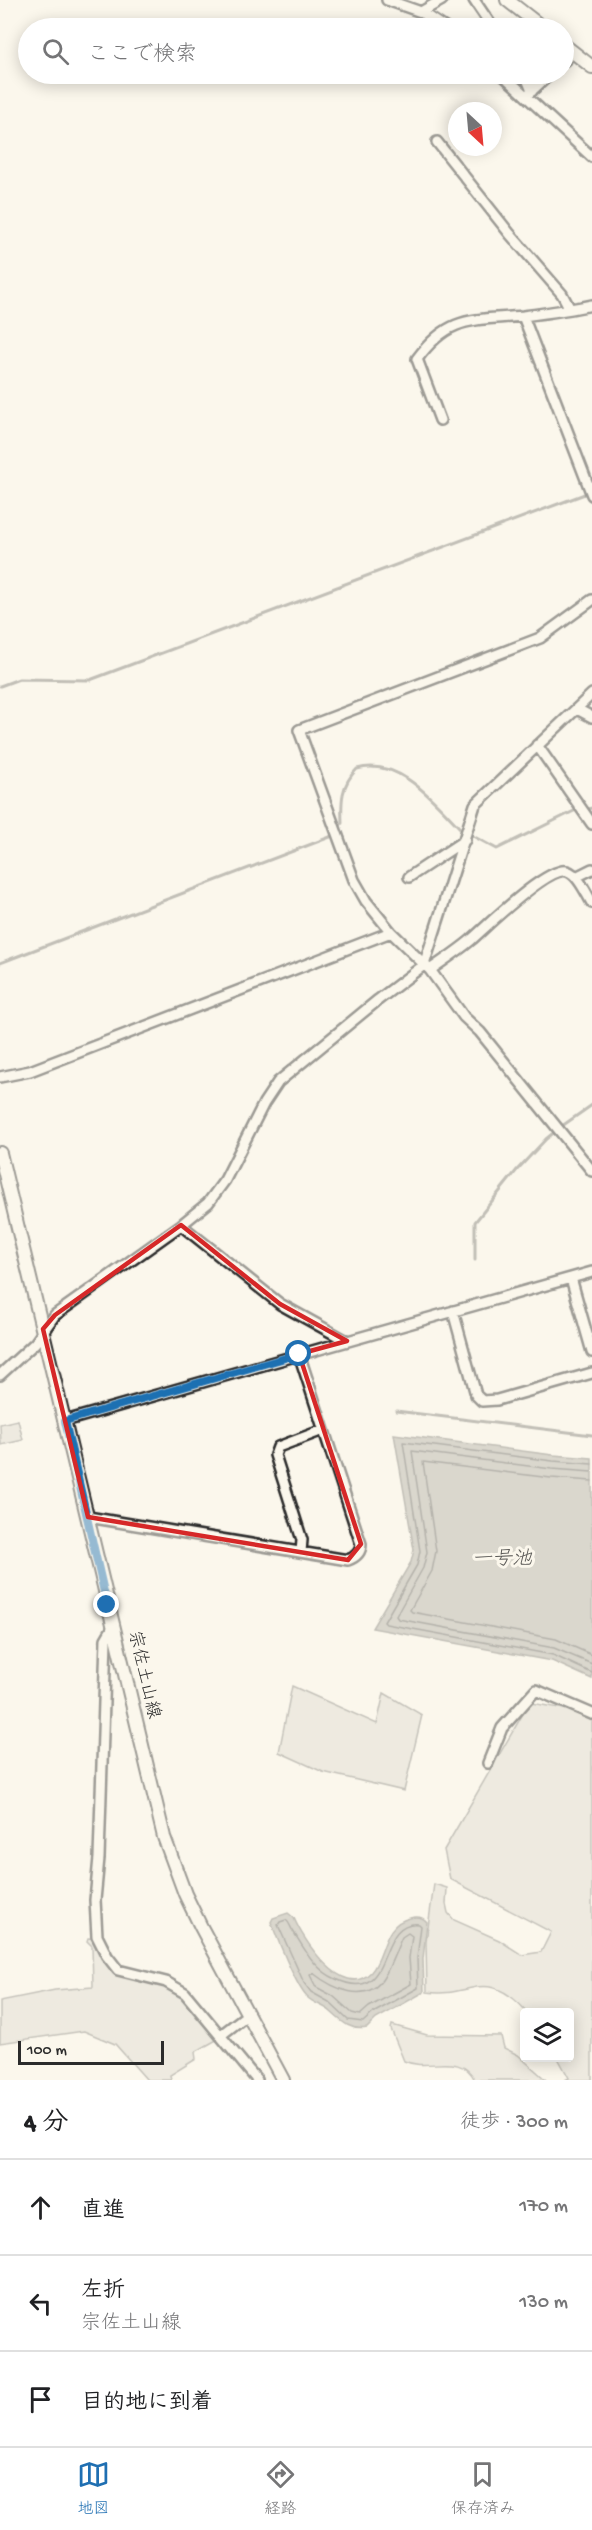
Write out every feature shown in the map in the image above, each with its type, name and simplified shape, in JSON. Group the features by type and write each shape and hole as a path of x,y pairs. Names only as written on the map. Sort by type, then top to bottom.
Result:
{"main road":[{"path":"507,0 530,18"},
{"path":"574,54 592,67"},
{"name":"宗佐土山線","path":"0,1153 164,1837 185,1894 283,2080"}],"street":[{"path":"387,0 421,12 430,18"},
{"path":"421,12 442,0"},
{"path":"474,0 486,18"},
{"path":"516,84 529,93 592,157"},
{"path":"527,84 529,93"},
{"path":"529,93 539,84"},
{"path":"436,142 562,294 570,309"},
{"path":"440,420 417,359 430,341 448,328 470,319 523,316 592,305"},
{"path":"523,316 592,495"},
{"path":"592,600 540,638 299,730 354,880 366,901 427,968 464,1017 480,1032 592,1172"},
{"path":"427,968 476,805 592,694"},
{"path":"577,709 592,717"},
{"path":"537,745 592,824"},
{"path":"409,877 465,840"},
{"path":"576,877 592,869"},
{"path":"0,1375 35,1343 55,1315 181,1225 218,1192 264,1103 278,1082 378,1000 427,968 452,955 537,884 559,870 569,871 576,877 592,903"},
{"path":"0,1077 30,1071 392,932"},
{"path":"181,1225 280,1304 347,1341"},
{"path":"65,1421 592,1272"},
{"path":"571,1278 592,1352"},
{"path":"453,1311 476,1395 483,1401 497,1400 592,1373"},
{"path":"88,1517 348,1560 354,1558 361,1547 299,1354"},
{"path":"301,1552 303,1540 275,1455 278,1446 323,1430"},
{"path":"113,1627 106,1639 99,1858 95,1900 97,1936 107,1956 118,1970 166,1982 185,1993 257,2080"},
{"path":"488,1763 502,1728 536,1690 592,1714"},
{"path":"221,2035 248,2015"}],"highlighted area":[{"path":"181,1225 280,1304 347,1341 299,1354 361,1544 348,1560 88,1517 43,1329 55,1315"}],"shaded area":[{"path":"18,1420 23,1440 1,1445 0,1424"},
{"path":"292,1686 377,1724 384,1693 422,1715 404,1791 323,1772 279,1752"},
{"path":"531,1703 570,1710 592,1721 592,2080 565,2080 569,2078 560,2062 574,2062 574,2008 523,2008 513,1998 500,1990 489,1987 442,1993 427,1992 426,1942 434,1884 447,1888 446,1904 448,1913 454,1920 499,1940 522,1955 541,1952 551,1932 450,1879 444,1850"},
{"path":"88,1938 96,1939 115,1971 137,1981 157,1982 181,1993 220,2038 195,2052 196,2059 170,2075 171,2080 147,2080 115,2044 84,2031 0,2043 0,2001 55,1990 93,1987 92,1946 87,1941"},
{"path":"392,2025 427,2035 501,2036 504,2048 518,2055 520,2062 526,2062 546,2080 475,2080 469,2071 461,2066 413,2064 404,2061 391,2029"}],"water":[{"name":"一号池","path":"394,1434 592,1458 592,1679 552,1661 372,1628 411,1562 414,1550"},
{"path":"288,1913 294,1918 314,1952 336,1973 348,1979 360,1979 371,1972 389,1933 401,1921 417,1917 424,1919 427,1922 423,1959 424,1992 376,2019 367,2028 361,2029 347,2025 307,1997 298,1983 271,1922 273,1918"}],"waterway":[{"path":"0,686 19,679 90,680 590,492"},
{"path":"0,963 330,837 342,823 343,794 348,781 357,769 373,767 402,776 429,796 463,831"},
{"path":"588,809 592,808"},
{"path":"469,834 497,849 574,811"},
{"path":"475,1260 475,1222 517,1170 546,1139 592,1105"},
{"path":"396,1411 592,1435"}],"route":[{"path":"107,1605 65,1421 299,1354"}]}
